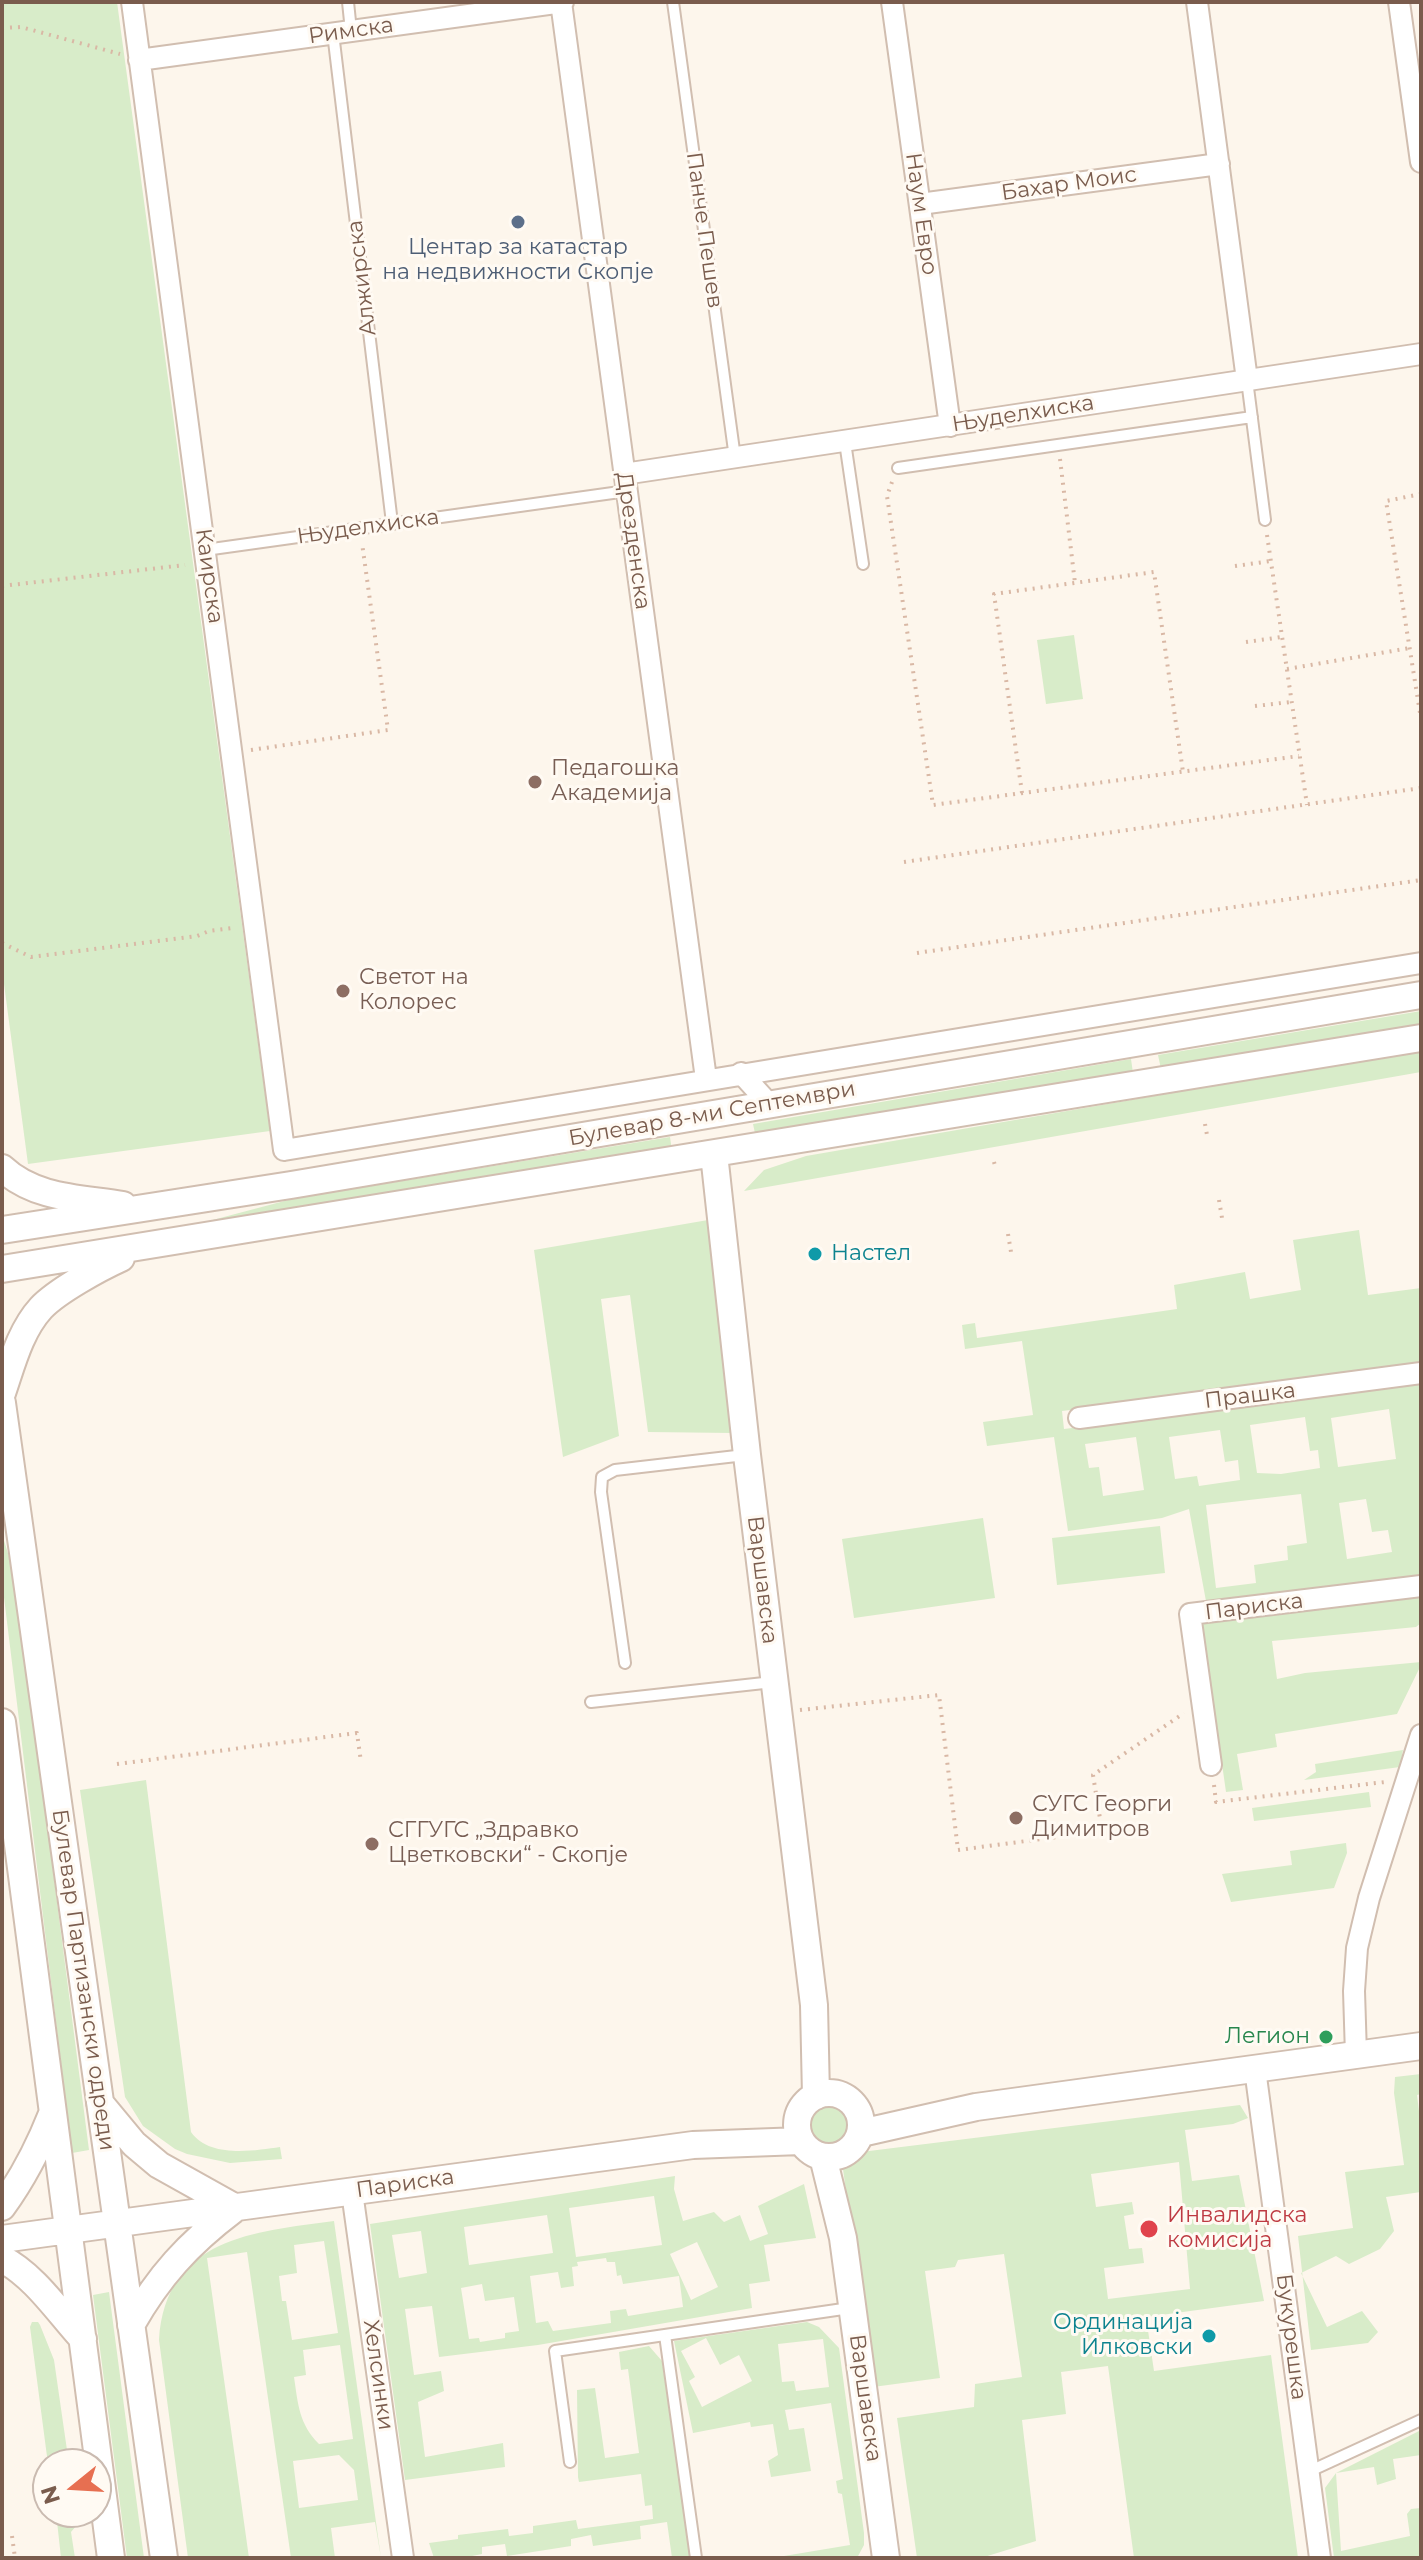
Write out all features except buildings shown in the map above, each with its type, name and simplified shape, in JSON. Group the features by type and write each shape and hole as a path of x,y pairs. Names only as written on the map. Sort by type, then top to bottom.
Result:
{"street":[{"name":"Каирска","path":"132,2 284,1150 501,1114"},
{"name":"Римска","path":"139,60 562,2"},
{"name":"Дрезденска","path":"562,2 706,1079"},
{"name":"Наум Евро","path":"892,2 950,426"},
{"path":"1197,2 1247,380"},
{"path":"1399,2 1421,162"},
{"name":"Бахар Моис","path":"920,204 1219,164"},
{"name":"Њуделхиска","path":"625,483 735,458 1421,354"},
{"path":"508,1149 501,1114 1421,963"},
{"name":"Булевар 8-ми Септември","path":"2,1230 508,1149 1421,995"},
{"name":"Булевар 8-ми Септември","path":"2,1269 1421,1038"},
{"path":"741,1073 770,1105"},
{"name":"Варшавска","path":"714,1154 814,2005 841,2124 843,2238 886,2558"},
{"path":"2,1168 20,1184 44,1193 142,1209"},
{"path":"2,1393 22,1337 42,1307 100,1267 145,1247"},
{"name":"Прашка","path":"1079,1418 1421,1373"},
{"name":"Булевар Партизански одреди","path":"2,1403 164,2558"},
{"name":"Париска","path":"1211,1765 1190,1614 1421,1586"},
{"name":"Булевар Партизански одреди","path":"3,1732 111,2558"},
{"path":"1356,2055 1354,1991 1357,1948 1369,1898 1421,1735"},
{"path":"841,2124 806,2102 799,2128 810,2151 841,2124 1421,2046"},
{"name":"Букурешка","path":"1255,2069 1320,2558"},
{"path":"100,2103 134,2144 159,2165 236,2208 205,2231 173,2262 152,2289 131,2325"},
{"path":"2,2207 16,2188 54,2110"},
{"name":"Париска","path":"2,2239 799,2128"},
{"name":"Хелсинки","path":"352,2192 403,2558"},
{"path":"2,2259 31,2282 83,2339"}],"lane":[{"name":"Алжирска","path":"348,2 342,32 392,523"},
{"name":"Панче Пешев","path":"673,2 735,458"},
{"path":"1247,380 1265,520"},
{"path":"898,468 1252,417"},
{"path":"845,442 863,564"},
{"name":"Њуделхиска","path":"206,556 625,483"},
{"path":"625,1663 601,1492 602,1477 615,1470 747,1455"},
{"path":"591,1702 775,1682"},
{"path":"570,2462 555,2351 852,2308"},
{"path":"665,2335 696,2558"},
{"path":"1308,2472 1421,2420"}],"path":[{"path":"2,28 21,27 139,60"},
{"path":"1058,445 1075,583"},
{"path":"898,468 887,496 933,805 1299,756"},
{"path":"1421,494 1386,501 1421,719"},
{"path":"1265,520 1307,805"},
{"path":"233,753 388,730 360,528"},
{"path":"2,586 206,556"},
{"path":"1235,566 1271,561"},
{"path":"1022,793 994,594 1154,572 1183,772"},
{"path":"1246,642 1282,637"},
{"path":"1287,669 1410,648"},
{"path":"1255,706 1291,702"},
{"path":"904,862 1421,788"},
{"path":"917,953 1421,880"},
{"path":"2,943 31,957 197,936 209,931 255,925"},
{"path":"1205,1124 1207,1135"},
{"path":"994,1162 996,1169"},
{"path":"1219,1200 1222,1218"},
{"path":"1008,1234 1011,1252"},
{"path":"779,1712 939,1695 958,1850 1102,1831 1093,1775 1189,1710"},
{"path":"117,1764 357,1733 361,1762"},
{"path":"1211,1765 1216,1802 1408,1779"},
{"path":"12,2536 15,2558"}],"green space":[{"path":"2,2 117,2 270,1131 28,1164 2,969"},
{"path":"1074,635 1083,699 1046,704 1037,640"},
{"path":"1421,1011 1421,1025 1161,1069 1158,1055"},
{"path":"1421,1050 1421,1072 744,1191 764,1170 806,1156"},
{"path":"1131,1059 1133,1073 756,1138 753,1124"},
{"path":"670,1137 672,1151 206,1225 205,1222 292,1199"},
{"path":"708,1220 733,1433 648,1432 630,1295 601,1299 619,1436 563,1457 534,1250"},
{"path":"1359,1230 1368,1295 1421,1288 1421,1365 1062,1411 1064,1429 1421,1384 1421,1576 1342,1585 1208,1612 1189,1509 1162,1518 1068,1531 1054,1437 987,1446 983,1422 1033,1415 1022,1341 965,1349 962,1325 975,1323 977,1338 1177,1309 1174,1285 1245,1272 1250,1299 1301,1290 1293,1240","holes":["1389,1409 1396,1459 1338,1467 1331,1418","1305,1417 1310,1451 1318,1450 1320,1468 1281,1474 1257,1473 1250,1425","1220,1430 1225,1462 1238,1460 1240,1480 1199,1486 1197,1476 1175,1479 1169,1437","1136,1437 1144,1490 1103,1496 1099,1467 1089,1468 1085,1444","1301,1494 1307,1543 1287,1546 1288,1560 1254,1565 1256,1583 1216,1588 1206,1505","1366,1499 1372,1532 1388,1530 1392,1552 1347,1559 1339,1503"]},
{"path":"983,1518 995,1598 854,1618 842,1539"},
{"path":"1160,1526 1165,1573 1057,1585 1052,1538"},
{"path":"2,1534 15,1576 89,2150 72,2153 2,1581"},
{"path":"1421,1597 1421,1623 1416,1627 1272,1641 1277,1679 1305,1673 1421,1662 1421,1665 1397,1714 1275,1734 1277,1747 1237,1754 1243,1790 1226,1792 1202,1624"},
{"path":"1403,1750 1400,1767 1304,1780 1316,1772 1315,1764"},
{"path":"146,1780 191,2132 209,2146 220,2149 245,2151 280,2147 282,2159 230,2163 187,2154 143,2126 125,2097 80,1790"},
{"path":"1369,1792 1371,1807 1254,1821 1252,1808"},
{"path":"1346,1843 1347,1853 1334,1888 1231,1902 1222,1874 1292,1865 1290,1851"},
{"path":"1421,2074 1421,2094 1417,2095 1421,2127 1421,2192 1386,2197 1394,2231 1380,2249 1349,2264 1336,2256 1302,2272 1298,2236 1353,2228 1345,2172 1404,2165 1394,2093 1395,2077"},
{"path":"831,2097 850,2105 858,2124 850,2143 831,2151 812,2143 804,2124 812,2105"},
{"path":"1240,2105 1248,2118 1233,2124 1185,2130 1192,2181 1239,2175 1264,2301 1146,2317 1154,2371 1271,2355 1298,2558 1134,2558 1108,2366 1061,2372 1066,2414 1022,2420 1036,2541 981,2558 917,2558 897,2418 974,2407 975,2384 1022,2377 1004,2254 958,2260 955,2267 925,2271 940,2378 873,2387 842,2162 861,2152","holes":["1179,2162 1190,2289 1108,2299 1104,2268 1144,2263 1142,2248 1129,2249 1124,2216 1134,2214 1132,2202 1096,2207 1091,2174"]},
{"path":"675,2176 674,2189 683,2221 714,2212 724,2222 740,2215 750,2241 768,2234 758,2206 804,2184 816,2238 764,2245 770,2281 749,2284 752,2308 538,2345 439,2357 432,2306 405,2309 414,2375 441,2371 444,2391 418,2402 425,2457 503,2443 505,2467 405,2480 370,2224","holes":["654,2196 662,2245 576,2257 569,2208","547,2215 553,2253 469,2265 464,2227","421,2231 427,2273 399,2278 392,2235","697,2242 718,2287 691,2300 670,2254","606,2258 607,2262 615,2262 617,2276 621,2275 623,2284 679,2276 683,2307 628,2316 626,2309 610,2311 611,2323 553,2331 548,2321 536,2323 530,2276 558,2272 561,2288 574,2286 572,2267 578,2266 577,2262","482,2284 485,2301 514,2297 519,2331 505,2333 505,2338 480,2342 479,2338 469,2339 461,2288"]},
{"path":"334,2221 381,2558 375,2522 331,2528 335,2558 291,2558 247,2252 207,2258 249,2558 188,2558 159,2340 165,2306 178,2280 196,2260 219,2246 245,2236","holes":["324,2241 338,2333 292,2340 279,2276 297,2273 294,2245","340,2345 353,2439 319,2444 307,2429 300,2413 294,2377 306,2375 303,2350","339,2455 354,2470 358,2500 299,2508 293,2461"]},
{"path":"1303,2276 1327,2327 1362,2311 1378,2332 1368,2343 1311,2350"},
{"path":"109,2292 144,2558 127,2558 93,2295"},
{"path":"32,2322 38,2322 54,2360 67,2448 46,2448 30,2327"},
{"path":"807,2322 819,2327 839,2348 864,2533 864,2545 857,2558 772,2558 850,2545 842,2494 838,2493 836,2481 843,2479 831,2403 785,2410 789,2430 804,2428 811,2471 771,2477 768,2461 778,2455 773,2424 751,2427 750,2422 693,2433 674,2341","holes":["706,2338 720,2365 739,2355 752,2381 702,2407 689,2381 695,2377 681,2351","823,2339 829,2387 796,2391 794,2381 782,2382 778,2344"]},
{"path":"649,2346 662,2361 690,2558 672,2558 667,2522 640,2526 641,2539 593,2546 591,2535 571,2539 571,2546 507,2556 505,2544 482,2547 482,2554 462,2558 434,2558 429,2543 458,2539 458,2535 508,2529 509,2536 533,2533 533,2526 576,2520 578,2529 653,2519 652,2505 645,2506 641,2474 579,2482 578,2477 577,2390 595,2388 605,2458 639,2453 628,2369 621,2370 619,2352"},
{"path":"1421,2430 1421,2455 1393,2459 1396,2479 1377,2485 1374,2467 1336,2473"},
{"path":"1336,2473 1341,2551 1410,2536 1407,2514 1411,2509 1421,2508 1421,2558 1334,2558 1325,2488"},
{"path":"58,2528 74,2528 71,2532 75,2558 61,2558"}],"place":[{"name":"Центар за катастар на недвижности Скопје","path":"518,222"},
{"name":"Педагошка Академија","path":"535,782"},
{"name":"Светот на Колорес","path":"343,991"},
{"name":"Настел","path":"815,1254"},
{"name":"СУГС Георги Димитров","path":"1016,1818"},
{"name":"СГГУГС „Здравко Цветковски“ - Скопје","path":"372,1844"},
{"name":"Легион","path":"1326,2037"},
{"name":"Инвалидска комисија","path":"1149,2229"},
{"name":"Ординација Илковски","path":"1209,2336"}]}
